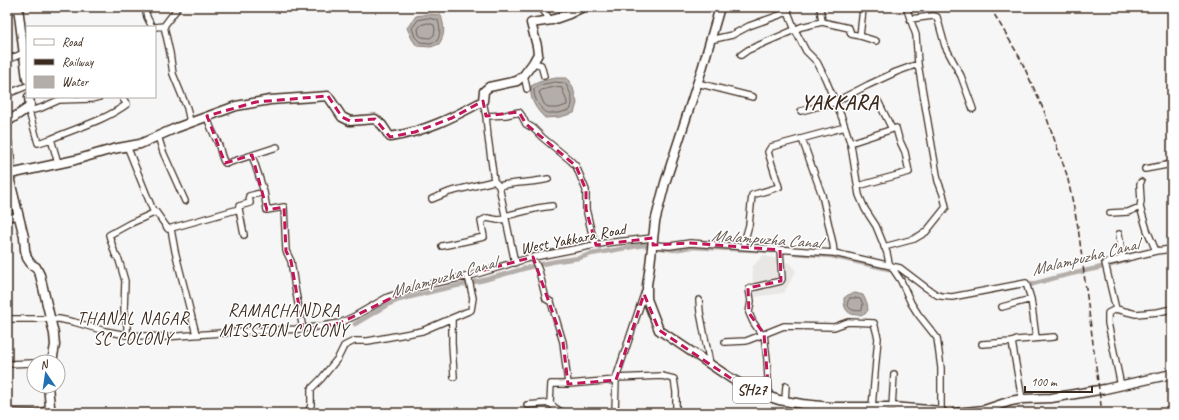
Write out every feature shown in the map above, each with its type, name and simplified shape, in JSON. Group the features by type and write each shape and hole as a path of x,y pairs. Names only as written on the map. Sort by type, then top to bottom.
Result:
{"street":[{"path":"145,7 146,17 151,26"},
{"path":"156,27 164,26 176,10 175,7"},
{"path":"540,7 550,20"},
{"path":"515,263 499,186 494,181 483,101 484,91 489,87 517,81 524,75 533,63 538,54 538,50 531,23 550,20 569,14 583,7"},
{"name":"SH27","path":"720,7 665,183 655,222 647,285 647,299 660,330 732,379 758,393 769,397 802,404 831,407 892,407 942,412"},
{"path":"820,7 822,22"},
{"path":"860,36 863,9 866,7"},
{"path":"884,247 914,239 926,232 946,207 938,181 918,64 916,35 906,7"},
{"path":"7,11 18,8 26,70"},
{"path":"710,40 732,35 749,26 773,18 787,10 794,30 806,51 817,62 835,102 850,143 859,195 865,209 876,226 889,263 901,281 914,308 937,338 941,368 942,412"},
{"path":"910,19 933,16 937,17 945,46 961,76 973,109"},
{"path":"741,54 801,27 822,22 849,28 851,34 876,41"},
{"path":"164,26 173,74 187,108 190,122"},
{"path":"7,60 24,53"},
{"path":"533,63 541,65 544,76"},
{"path":"801,111 835,102 896,72 918,64"},
{"path":"524,75 527,89"},
{"path":"697,82 753,97"},
{"path":"7,94 26,86"},
{"path":"9,179 58,163 75,160 108,150 140,144 190,122 236,106 256,102 328,96 342,117 350,121 375,120 382,125 390,136 415,132 452,118 483,101"},
{"path":"29,98 30,105 28,108 38,143 111,115 127,104 124,98"},
{"path":"28,108 33,110 41,108 59,100 95,98"},
{"path":"878,101 892,129"},
{"path":"7,122 28,108"},
{"path":"486,116 506,115 519,112 526,124 533,128 576,166 586,190 588,222 596,245"},
{"path":"207,116 218,141 225,163 278,147"},
{"path":"743,246 749,225 752,195 779,187 768,152 771,147 845,127"},
{"path":"850,143 896,128 905,152 909,172 858,186"},
{"path":"158,136 163,152 185,201"},
{"path":"51,139 58,163"},
{"path":"802,139 822,195 834,253"},
{"path":"7,142 10,156 9,179 11,200 18,216 24,237 24,250 27,258 31,264 36,267 40,275 54,334 55,346 53,354"},
{"path":"127,146 154,213 156,212 168,229 239,209 239,206 250,203 249,196 264,192"},
{"path":"252,155 264,192 267,210 284,207 286,251 291,261 303,329"},
{"path":"1146,169 1172,164"},
{"path":"499,186 548,179"},
{"path":"432,199 449,192 494,181"},
{"path":"1141,182 1140,207 1147,230 1156,251"},
{"path":"442,246 484,237 481,221 487,218 498,220 538,208 552,206"},
{"path":"1110,213 1128,212 1140,207"},
{"path":"239,209 244,235"},
{"path":"127,335 127,325 124,311 125,281 119,260 115,254 109,235 154,213"},
{"path":"7,218 18,216"},
{"path":"171,228 175,251 196,334"},
{"path":"1119,234 1123,259"},
{"name":"West Yakkara Road","path":"7,319 74,322 105,331 127,335 164,337 303,329 340,323 388,297 435,283 469,281 533,257 596,245 653,244 670,246 690,243 834,253 893,269 900,268 925,287 942,296 952,297 1026,283 1031,299"},
{"path":"1116,309 1105,263 1171,249 1172,257"},
{"path":"769,397 768,366 763,335 753,322 748,311 751,301 749,289 779,282 781,280 780,250"},
{"path":"533,257 539,271 546,299 551,302 563,342 568,384"},
{"path":"308,413 311,404 311,389 338,358 344,346 354,341 368,342 422,331 471,310 473,298 469,281"},
{"path":"615,413 616,379 647,285"},
{"path":"1002,307 1031,299 1036,338"},
{"path":"699,300 710,364"},
{"path":"1121,386 1108,323 1108,313 1116,309 1136,314 1172,309"},
{"path":"452,318 454,377"},
{"path":"725,342 746,340 784,326 834,327 848,322 874,323 878,338 872,407"},
{"path":"982,344 1054,337"},
{"path":"1012,342 1022,399"},
{"path":"7,364 26,363"},
{"path":"892,407 894,374"},
{"path":"955,413 984,410 1022,399 1052,398 1105,390 1172,374"},
{"path":"563,413 555,408 550,402 551,384 568,384 662,376 674,379 676,392 676,413"},
{"path":"785,401 786,386"},
{"path":"7,412 37,413 48,411 50,406 49,394"},
{"path":"527,405 550,402"}],"highlighted area":[{"path":"328,96 342,117 350,121 375,119 390,137 415,132 452,118 483,101 486,116 519,112 526,124 576,166 586,190 586,209 596,245 653,238 653,245 690,243 780,250 781,281 748,288 749,313 764,334 769,397 732,379 659,330 644,294 616,380 568,384 563,342 533,257 406,291 340,323 303,329 291,261 286,251 284,207 267,210 252,155 225,163 207,116 256,102"}],"shaded area":[{"path":"763,255 790,263 796,271 784,293 754,297 752,267"}],"water":[{"path":"428,14 441,15 444,27 443,37 439,44 431,47 417,46 407,28 416,16"},
{"path":"555,78 567,78 573,88 577,103 574,113 560,117 545,118 534,104 531,95 531,86 539,82"},
{"path":"855,293 863,295 867,303 868,310 865,314 856,315 849,313 845,307 844,298"}],"waterway":[{"name":"Malampuzha Canal","path":"355,324 387,305 399,300 484,280 537,265 579,258 591,254 644,245 674,250 690,247 774,251"},
{"name":"Malampuzha Canal","path":"794,253 831,256 897,271 907,276"},
{"name":"Malampuzha Canal","path":"1024,286 1128,260"}],"railway":[{"path":"990,7 1020,58 1045,113 1067,175 1078,227 1102,413"}],"district":[{"name":"YAKKARA","path":"840,102"},
{"name":"RAMACHANDRA MISSION COLONY","path":"284,320"},
{"name":"THANAL NAGAR SC COLONY","path":"133,328"}]}
